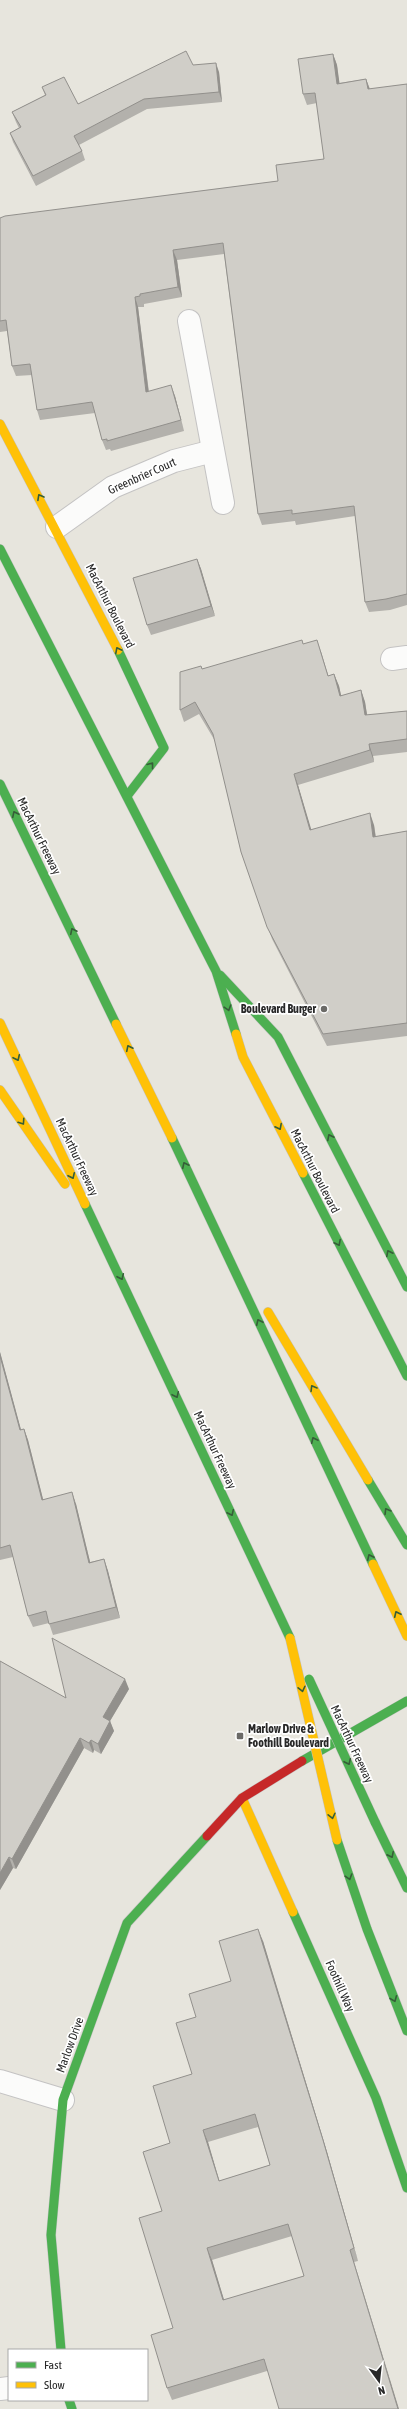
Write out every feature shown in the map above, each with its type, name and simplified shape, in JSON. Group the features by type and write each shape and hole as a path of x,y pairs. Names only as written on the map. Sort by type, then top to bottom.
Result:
{"main road":[{"name":"MacArthur Boulevard","path":"0,424 57,527 133,679 164,748 127,796"},
{"name":"MacArthur Boulevard","path":"0,549 216,971 243,1057 407,1376"},
{"name":"MacArthur Freeway","path":"0,784 202,1201 407,1636"},
{"name":"MacArthur Boulevard","path":"216,971 278,1037 407,1287"},
{"name":"MacArthur Freeway","path":"0,1023 407,1888"},
{"path":"0,1090 104,1242"},
{"path":"202,1201 254,1288"},
{"path":"262,1302 407,1545"},
{"path":"290,1638 337,1840 366,1929 407,2031"},
{"name":"Marlow Drive","path":"60,2349 51,2235 63,2100 126,1923 242,1798 330,1743 407,1701"},
{"name":"Foothill Way","path":"242,1798 376,2098 407,2188"}],"street":[{"path":"189,321 223,503"},
{"name":"Greenbrier Court","path":"57,527 112,487 174,461 213,451"},
{"path":"0,2081 63,2100"}],"building":[{"path":"186,51 193,65 216,63 219,92 144,99 74,136 82,151 33,176 10,133 21,127 12,112 46,95 42,87 64,77 78,104"},
{"path":"333,54 337,84 366,79 368,89 407,84 407,594 365,602 354,506 292,514 292,510 258,514 223,243 173,250 178,287 140,294 140,296 135,297 146,392 171,385 181,420 107,441 107,439 102,440 92,402 37,410 30,364 12,366 6,320 0,321 0,218 5,216 278,181 276,165 324,159 315,93 303,94 298,59"},
{"path":"197,559 211,606 147,625 133,578"},
{"path":"302,640 303,644 317,640 328,676 334,674 340,696 361,690 365,715 407,711 407,739 369,744 370,750 294,774 310,830 370,813 373,837 407,831 407,1023 323,1034 267,927 241,852 213,734 195,702 180,710 180,672 201,666 202,669"},
{"path":"0,1356 20,1430 24,1429 42,1500 72,1492 89,1563 104,1559 116,1607 49,1624 46,1611 28,1616 10,1545 0,1548"},
{"path":"52,1638 125,1679 103,1717 110,1721 98,1744 91,1740 89,1743 80,1738 12,1859 9,1857 0,1873 0,1661 66,1698"},
{"path":"258,1929 323,2140 354,2248 350,2250 398,2409 279,2409 264,2359 167,2388 151,2335 173,2328 139,2218 162,2211 143,2152 170,2143 153,2086 192,2074 176,2023 196,2017 189,1994 231,1981 219,1941","holes":["255,2114 270,2165 219,2181 203,2130","288,2224 304,2276 223,2300 207,2248"]}],"traffic: fast":[{"path":"0,549 216,971 236,1034"},
{"path":"118,650 164,748 127,796"},
{"path":"0,784 116,1024"},
{"path":"220,975 278,1037 407,1287"},
{"path":"172,1138 373,1564"},
{"path":"303,1173 407,1376"},
{"path":"85,1204 290,1638"},
{"path":"368,1480 407,1545"},
{"path":"309,1679 375,1822"},
{"path":"302,1761 407,1701"},
{"path":"375,1822 407,1888"},
{"path":"61,2349 51,2235 63,2100 127,1923 207,1836"},
{"path":"337,1840 367,1929 407,2031"},
{"path":"293,1912 376,2098 407,2188"},
{"path":"69,2401 72,2409"}],"traffic: slow":[{"path":"0,424 118,650"},
{"path":"0,1023 85,1204"},
{"path":"116,1024 172,1138"},
{"path":"236,1034 243,1057 303,1173"},
{"path":"0,1090 65,1184"},
{"path":"268,1312 368,1480"},
{"path":"373,1564 407,1636"},
{"path":"290,1638 337,1840"},
{"path":"242,1798 293,1912"}],"traffic: jam":[{"path":"207,1836 242,1798 302,1761"}],"place":[{"name":"Boulevard Burger","path":"324,1009"},
{"name":"Marlow Drive & Foothill Boulevard","path":"240,1736"}]}
